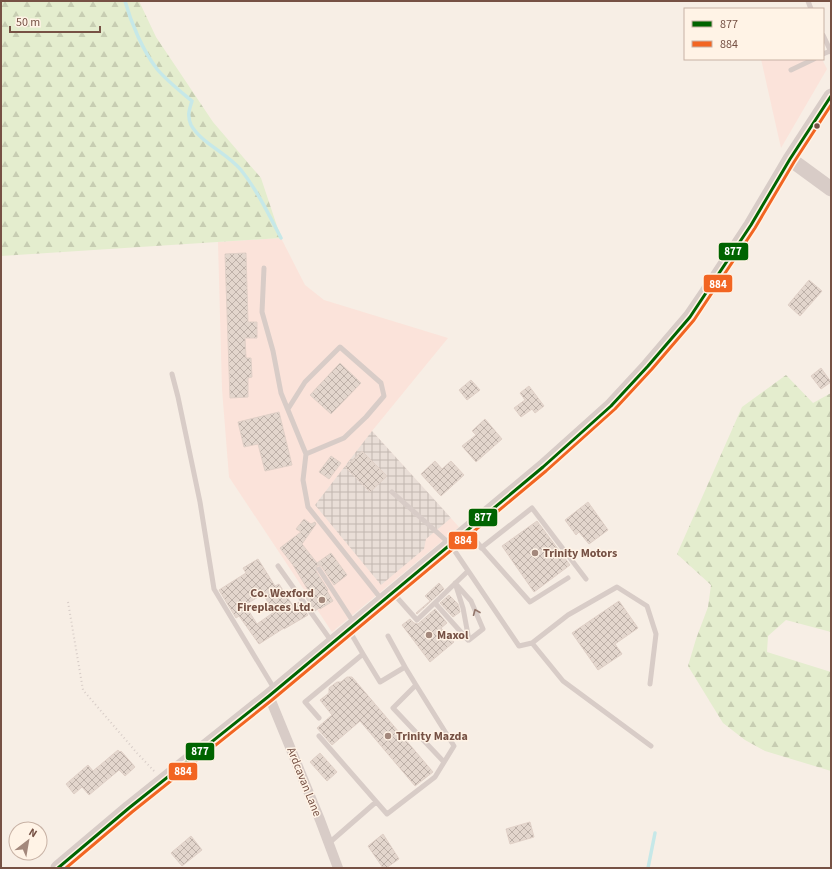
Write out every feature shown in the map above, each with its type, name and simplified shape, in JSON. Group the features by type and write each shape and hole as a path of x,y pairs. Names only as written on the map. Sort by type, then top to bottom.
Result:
{"main road":[{"path":"58,868 352,627 543,467 612,406 690,317 751,225 790,159 831,96"},
{"path":"790,159 831,189"}],"street":[{"name":"Ardcavan Lane","path":"272,693 338,868"}],"lane":[{"path":"824,37 830,52"},
{"path":"790,70 812,60"},
{"path":"264,268 262,312 273,350 281,393 306,454 303,480 308,507 388,596 417,620 468,571"},
{"path":"288,409 305,382 340,347 381,383 384,396 366,417 344,438 306,454"},
{"path":"172,374 200,502 214,588 272,693"},
{"path":"392,492 450,544 519,646 532,643 568,615 617,587 647,606 656,634 650,684"},
{"path":"481,548 532,508 586,579"},
{"path":"466,531 530,602 568,578"},
{"path":"278,566 332,643"},
{"path":"319,569 352,627 363,654 380,682 405,667"},
{"path":"455,584 464,608 469,640"},
{"path":"455,584 471,601 482,629 469,640"},
{"path":"435,603 469,640"},
{"path":"319,736 387,814 435,777 454,746 405,667 388,636"},
{"path":"532,643 563,682 650,746"},
{"path":"319,718 305,702 363,654"},
{"path":"416,685 393,708 444,762"},
{"path":"329,843 376,802"}],"path":[{"path":"68,602 83,690 137,753 164,781"}],"shaded area":[{"path":"761,60 822,60 827,69 781,148"},
{"path":"281,238 305,285 324,300 448,338 372,431 459,527 332,632 229,477 222,389 218,242"},
{"path":"372,431 451,518 426,539 424,549 381,585 315,505"}],"green space":[{"path":"1,1 139,1 156,37 213,122 261,178 281,238 1,256"},
{"path":"786,375 813,403 831,393 831,632 786,620 768,636 767,652 831,672 831,771 765,751 745,740 723,723 688,666 708,607 711,585 677,554 742,407"}],"building":[{"path":"246,253 248,322 257,322 257,338 245,338 246,358 251,358 252,377 248,378 248,397 230,398 225,254"},
{"path":"809,280 822,291 800,316 788,305"},
{"path":"340,363 361,383 331,414 310,395"},
{"path":"821,368 831,382 821,389 811,376"},
{"path":"471,380 480,390 467,400 459,390"},
{"path":"529,386 544,406 535,413 532,409 521,417 514,408 525,400 520,393"},
{"path":"279,412 292,465 265,471 258,444 244,447 238,422"},
{"path":"485,419 502,439 476,462 462,446 476,435 472,431"},
{"path":"362,451 387,476 370,492 345,467"},
{"path":"331,456 341,463 329,479 319,472"},
{"path":"435,461 442,469 451,461 464,475 441,496 421,474"},
{"path":"588,502 608,530 589,544 579,532 576,535 565,520"},
{"path":"304,519 311,524 315,522 316,524 302,544 317,563 331,553 347,575 334,585 322,567 319,565 317,566 316,571 333,601 315,611 306,598 311,595 293,565 280,548 301,532 296,529"},
{"name":"Trinity Motors","path":"537,521 570,565 534,592 502,546"},
{"path":"258,559 275,586 279,584 293,606 299,602 308,615 259,644 239,616 236,618 219,590 246,573 243,568","holes":["263,594 274,612 257,624 245,605"]},
{"path":"439,583 444,589 417,614 416,613 430,601 425,596"},
{"path":"449,595 458,604 460,612 453,617 440,603"},
{"path":"619,601 638,628 615,644 622,654 598,670 572,633"},
{"name":"Maxol","path":"435,609 447,623 441,628 454,642 430,662 402,625 410,619 414,623 418,624"},
{"name":"Trinity Mazda","path":"347,677 352,677 433,772 415,786 360,721 332,745 317,728 332,715 320,700 329,693 329,688"},
{"path":"118,750 120,752 121,751 135,767 125,776 119,770 89,795 82,787 74,794 66,784 88,765 93,771"},
{"path":"320,753 337,772 327,781 310,762"},
{"path":"530,822 534,837 510,844 506,829"},
{"path":"383,834 399,859 386,868 383,868 368,846"},
{"path":"191,836 202,850 182,866 171,853"}],"waterway":[{"path":"125,1 138,36 152,62 165,78 192,101 189,113 191,125 201,137 229,158 241,170 258,194 281,238"},
{"path":"648,868 655,833"}],"transit line":[{"name":"877","path":"58,868 129,808 269,696 543,467 611,406 690,317 751,225 790,159 831,96"},
{"name":"884","path":"66,868 132,812 272,700 546,471 615,409 694,320 755,228 794,162 831,105"}],"place":[{"name":"Trinity Motors","path":"535,553"},
{"name":"Co. Wexford Fireplaces Ltd.","path":"322,600"},
{"name":"Maxol","path":"429,635"},
{"name":"Trinity Mazda","path":"388,736"}]}
